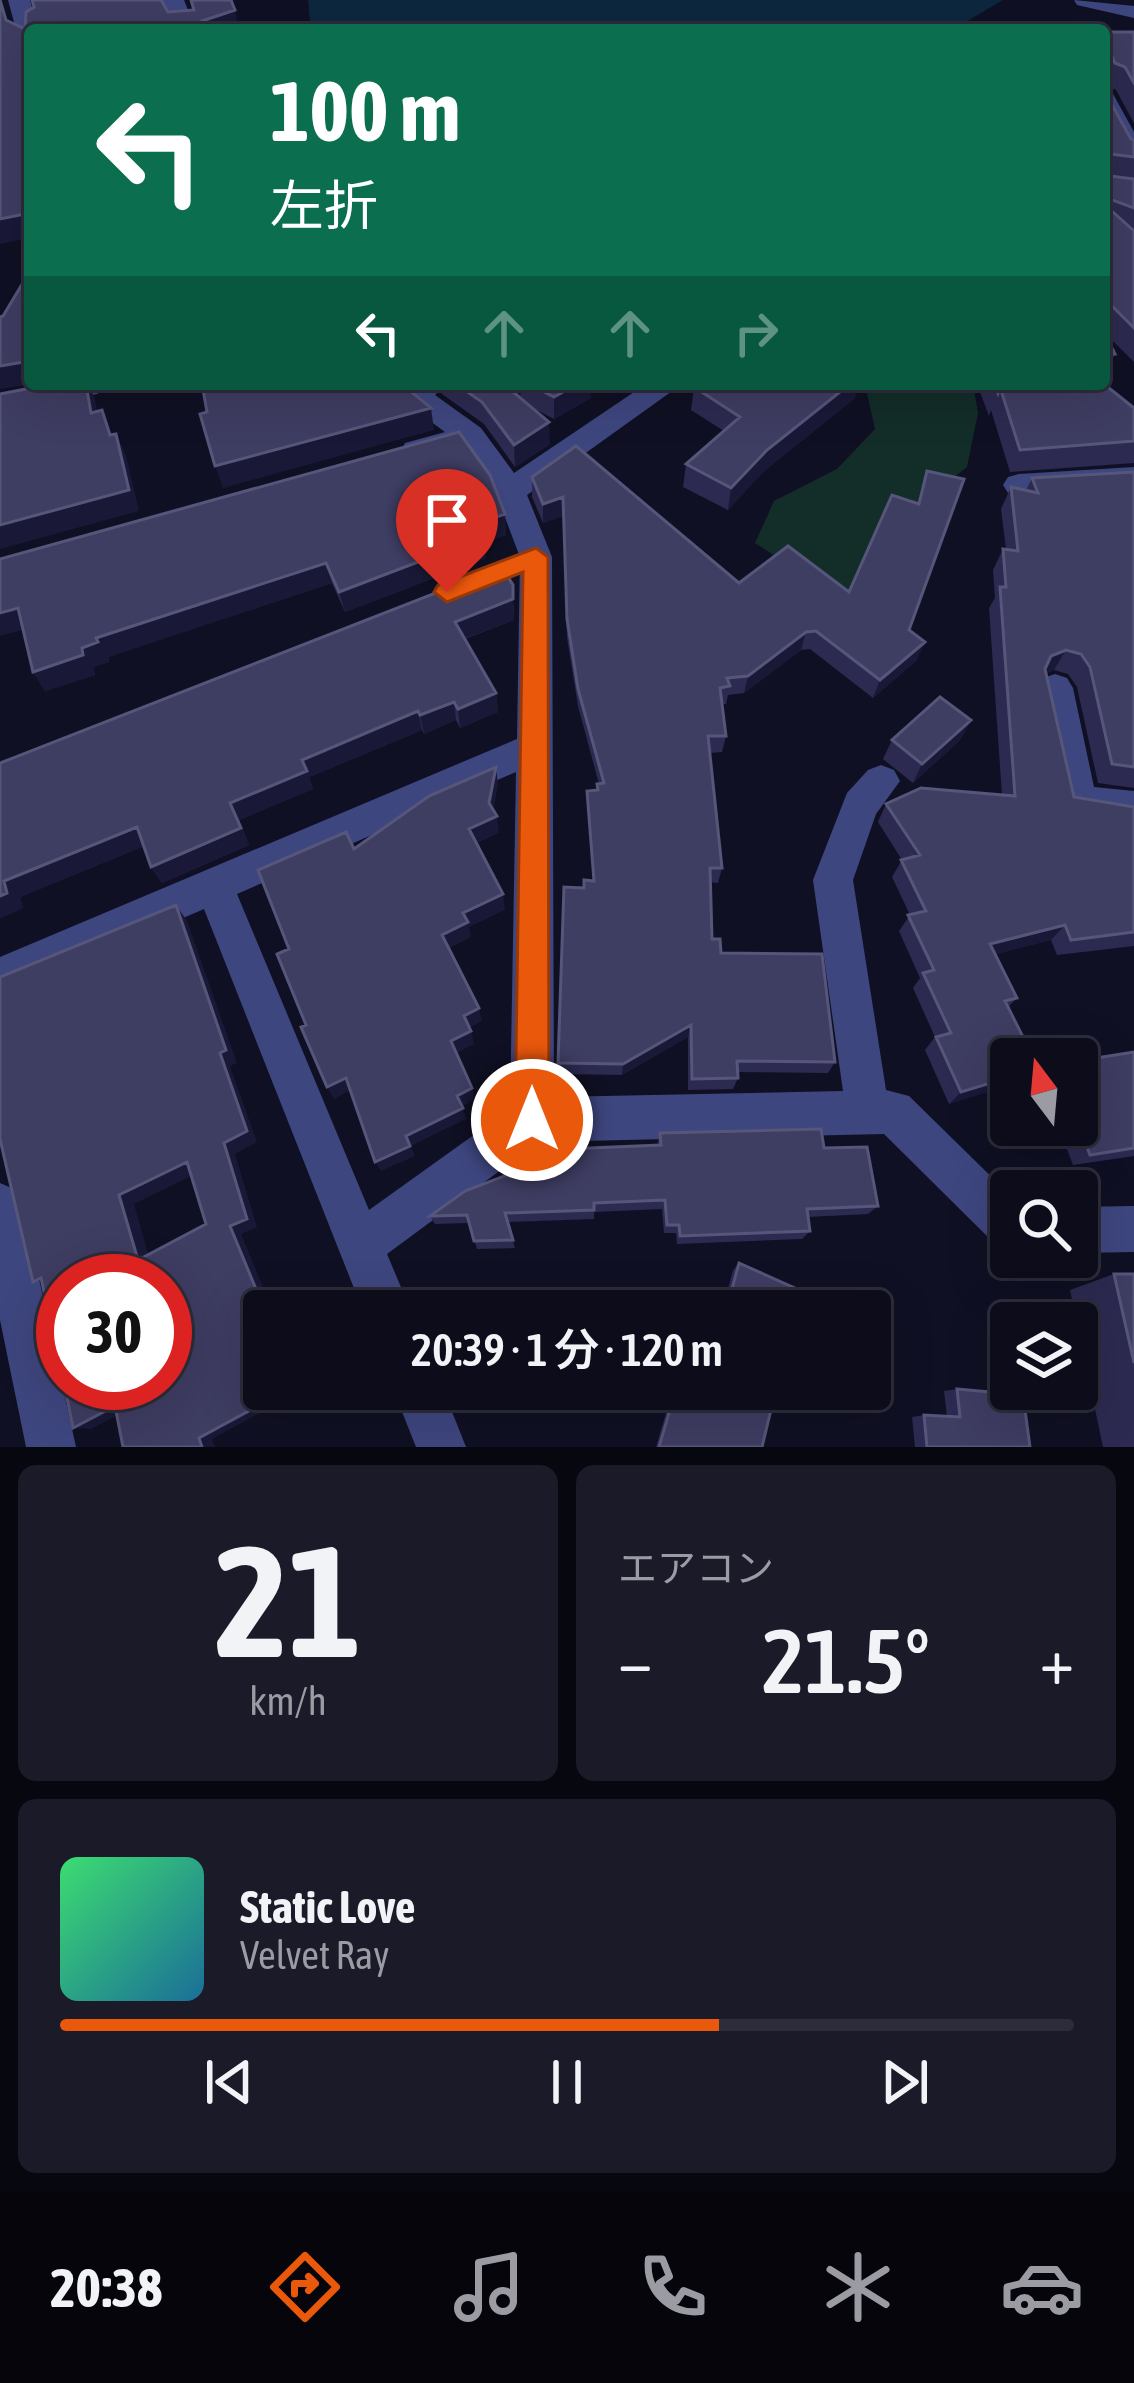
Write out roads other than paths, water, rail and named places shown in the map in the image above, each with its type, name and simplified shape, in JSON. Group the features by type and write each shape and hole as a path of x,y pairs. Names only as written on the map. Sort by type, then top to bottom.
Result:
{"street":[{"path":"1085,0 1134,12"},
{"path":"1110,105 1130,141"},
{"path":"0,404 69,390"},
{"path":"422,390 414,395 470,435 510,491 536,557 532,1120"},
{"path":"510,491 658,390"},
{"path":"381,460 470,435"},
{"path":"1018,485 1134,478"},
{"path":"491,574 536,557"},
{"path":"1055,688 1078,802 1134,808"},
{"path":"0,977 536,747"},
{"path":"868,1113 832,880 860,805 881,781"},
{"path":"214,885 378,1290"},
{"path":"360,1245 532,1120 893,1112 990,1207"},
{"path":"0,1206 51,1447"},
{"path":"1098,1230 1134,1229"},
{"path":"426,1410 441,1447"}],"water":[{"path":"308,0 1003,0 962,24 307,24"}]}
